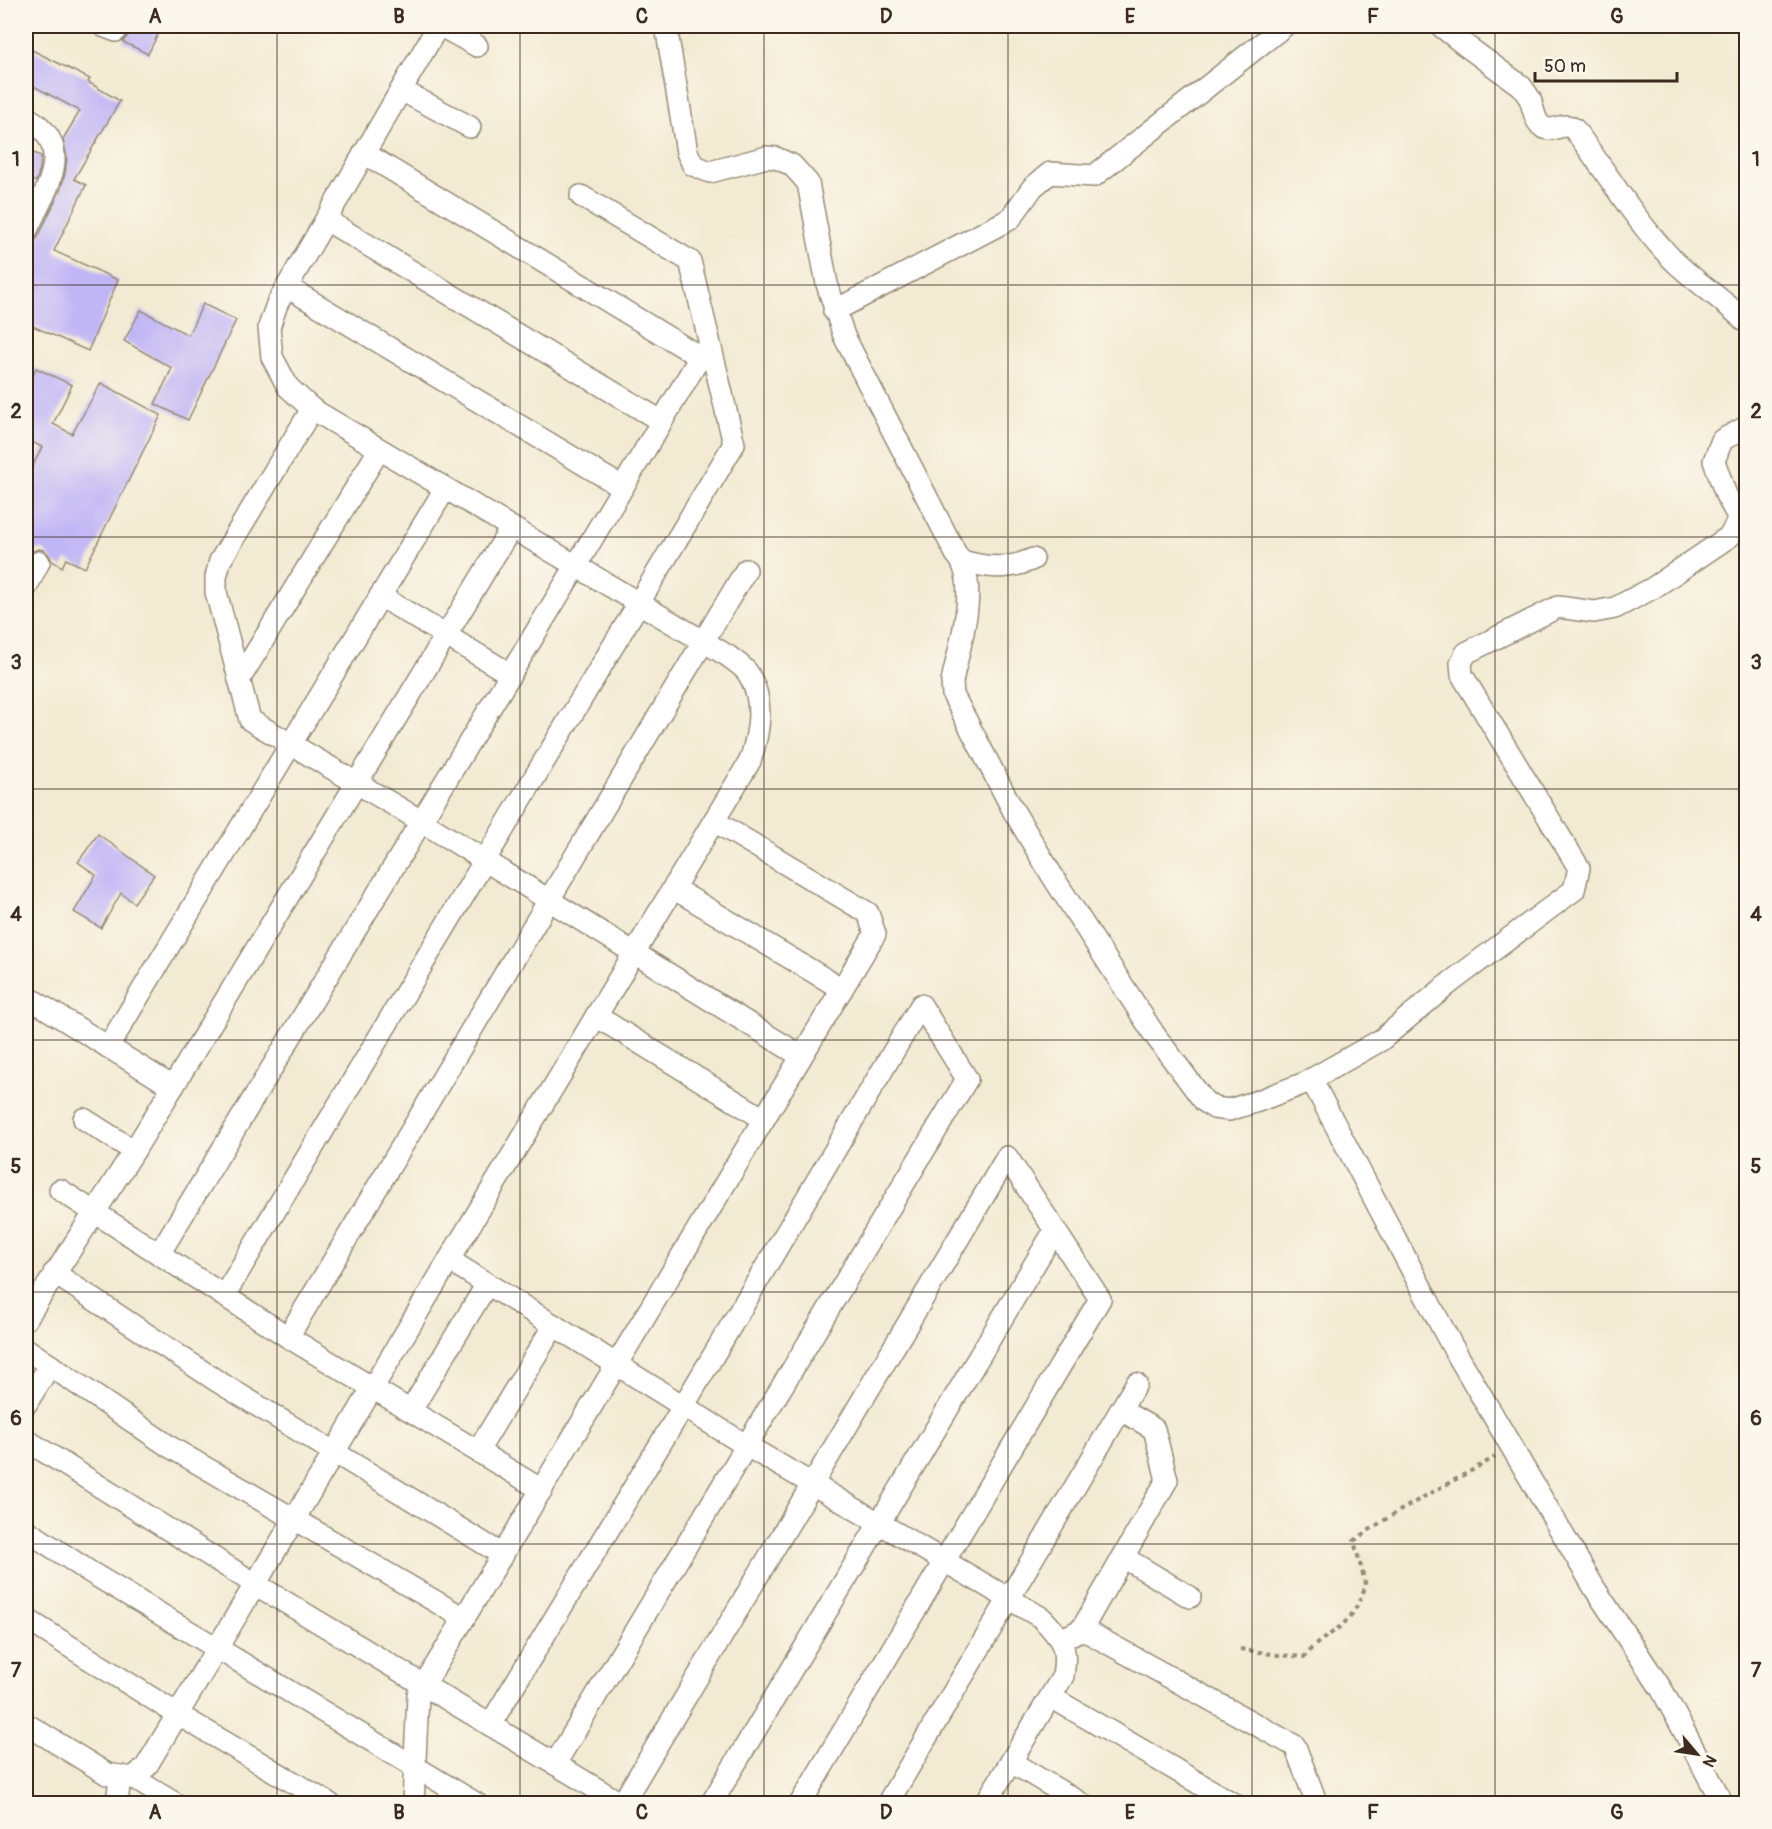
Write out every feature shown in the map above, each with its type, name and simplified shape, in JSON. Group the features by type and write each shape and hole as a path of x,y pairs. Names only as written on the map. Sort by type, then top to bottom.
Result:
{"street":[{"path":"117,1803 126,1777 146,1767 674,888 750,761 759,733 758,702 748,673 728,656 312,409 288,387 272,357 269,327 277,304 440,26 477,46"},
{"path":"666,26 690,160 697,168 710,172 767,158 776,158 792,165 808,183 834,311 855,361 887,418 956,555 962,561 982,567 1006,568 1033,559"},
{"path":"834,311 1010,219 1033,187 1050,173 1094,176 1284,26"},
{"path":"1441,26 1521,86 1528,95 1538,123 1542,127 1550,129 1567,125 1574,129 1633,214 1660,246 1691,278 1746,322"},
{"path":"401,90 470,127"},
{"path":"26,117 41,126 52,140 55,158 46,187 26,232"},
{"path":"364,153 700,357 421,821"},
{"path":"224,1296 734,444 690,261 580,196"},
{"path":"326,220 661,421"},
{"path":"286,287 622,487"},
{"path":"312,409 220,561 216,577 216,592 250,720 549,899 801,1056"},
{"path":"962,561 968,591 968,607 954,672 953,695 1018,820 1154,1034 1204,1101 1214,1108 1229,1110 1258,1101 1311,1079 1381,1040 1451,982 1574,890 1579,868 1462,675 1461,663 1467,653 1558,606 1594,612 1615,608 1653,588 1730,536 1739,518 1726,495 1714,461 1722,440 1746,427"},
{"path":"239,680 379,450"},
{"path":"108,1047 445,489"},
{"path":"26,1319 134,1151 511,528"},
{"path":"26,588 39,562"},
{"path":"159,1254 576,566"},
{"path":"288,1337 746,570"},
{"path":"380,596 510,674"},
{"path":"413,1803 418,1695 875,934 868,913 714,821"},
{"path":"674,888 842,989"},
{"path":"26,996 173,1087"},
{"path":"490,1725 684,1405 921,1005 967,1078 555,1764"},
{"path":"596,1016 764,1119"},
{"path":"1311,1079 1451,1344 1595,1589 1662,1690 1723,1803"},
{"path":"84,1119 134,1151"},
{"path":"26,1440 255,1584 622,1803 1007,1157 1100,1299 800,1803"},
{"path":"60,1190 288,1337 542,1490"},
{"path":"711,1803 1055,1230"},
{"path":"449,1260 747,1446 1042,1618 1061,1640 1066,1657 1063,1676 985,1803"},
{"path":"54,1273 217,1381 503,1555"},
{"path":"411,1410 488,1284"},
{"path":"478,1451 554,1325"},
{"path":"26,1349 170,1446 464,1618"},
{"path":"26,1404 50,1365"},
{"path":"887,1803 1136,1384"},
{"path":"1061,1640 1082,1629 1167,1480 1154,1429 1121,1410"},
{"path":"26,1530 90,1572 477,1803"},
{"path":"1124,1557 1190,1597"},
{"path":"26,1619 177,1714 330,1803"},
{"path":"1082,1629 1295,1746 1317,1803"},
{"path":"1051,1697 1234,1803"},
{"path":"26,1724 107,1774 126,1777 176,1803"},
{"path":"1011,1762 1082,1803"}],"path":[{"path":"1240,1649 1278,1656 1304,1657 1314,1644 1346,1622 1356,1608 1366,1586 1354,1541 1378,1523 1511,1447"}],"building":[{"path":"127,26 162,26 148,54 123,42 128,35"},
{"path":"26,47 90,79 88,82 120,101 74,179 86,185 54,251 118,280 88,351 26,323 26,244 33,243 38,237 60,191 67,157 63,139 80,111 26,82"},
{"path":"26,150 41,156 36,182 26,177"},
{"path":"203,304 236,320 188,420 155,404 172,368 124,341 141,310 188,335"},
{"path":"36,368 72,385 53,424 72,434 101,383 161,415 85,568 66,559 62,567 52,561 44,550 38,549 31,552 26,549 26,480 42,447 26,439 26,390"},
{"path":"98,834 154,875 134,903 121,893 101,928 74,912 96,875 78,862"}]}
